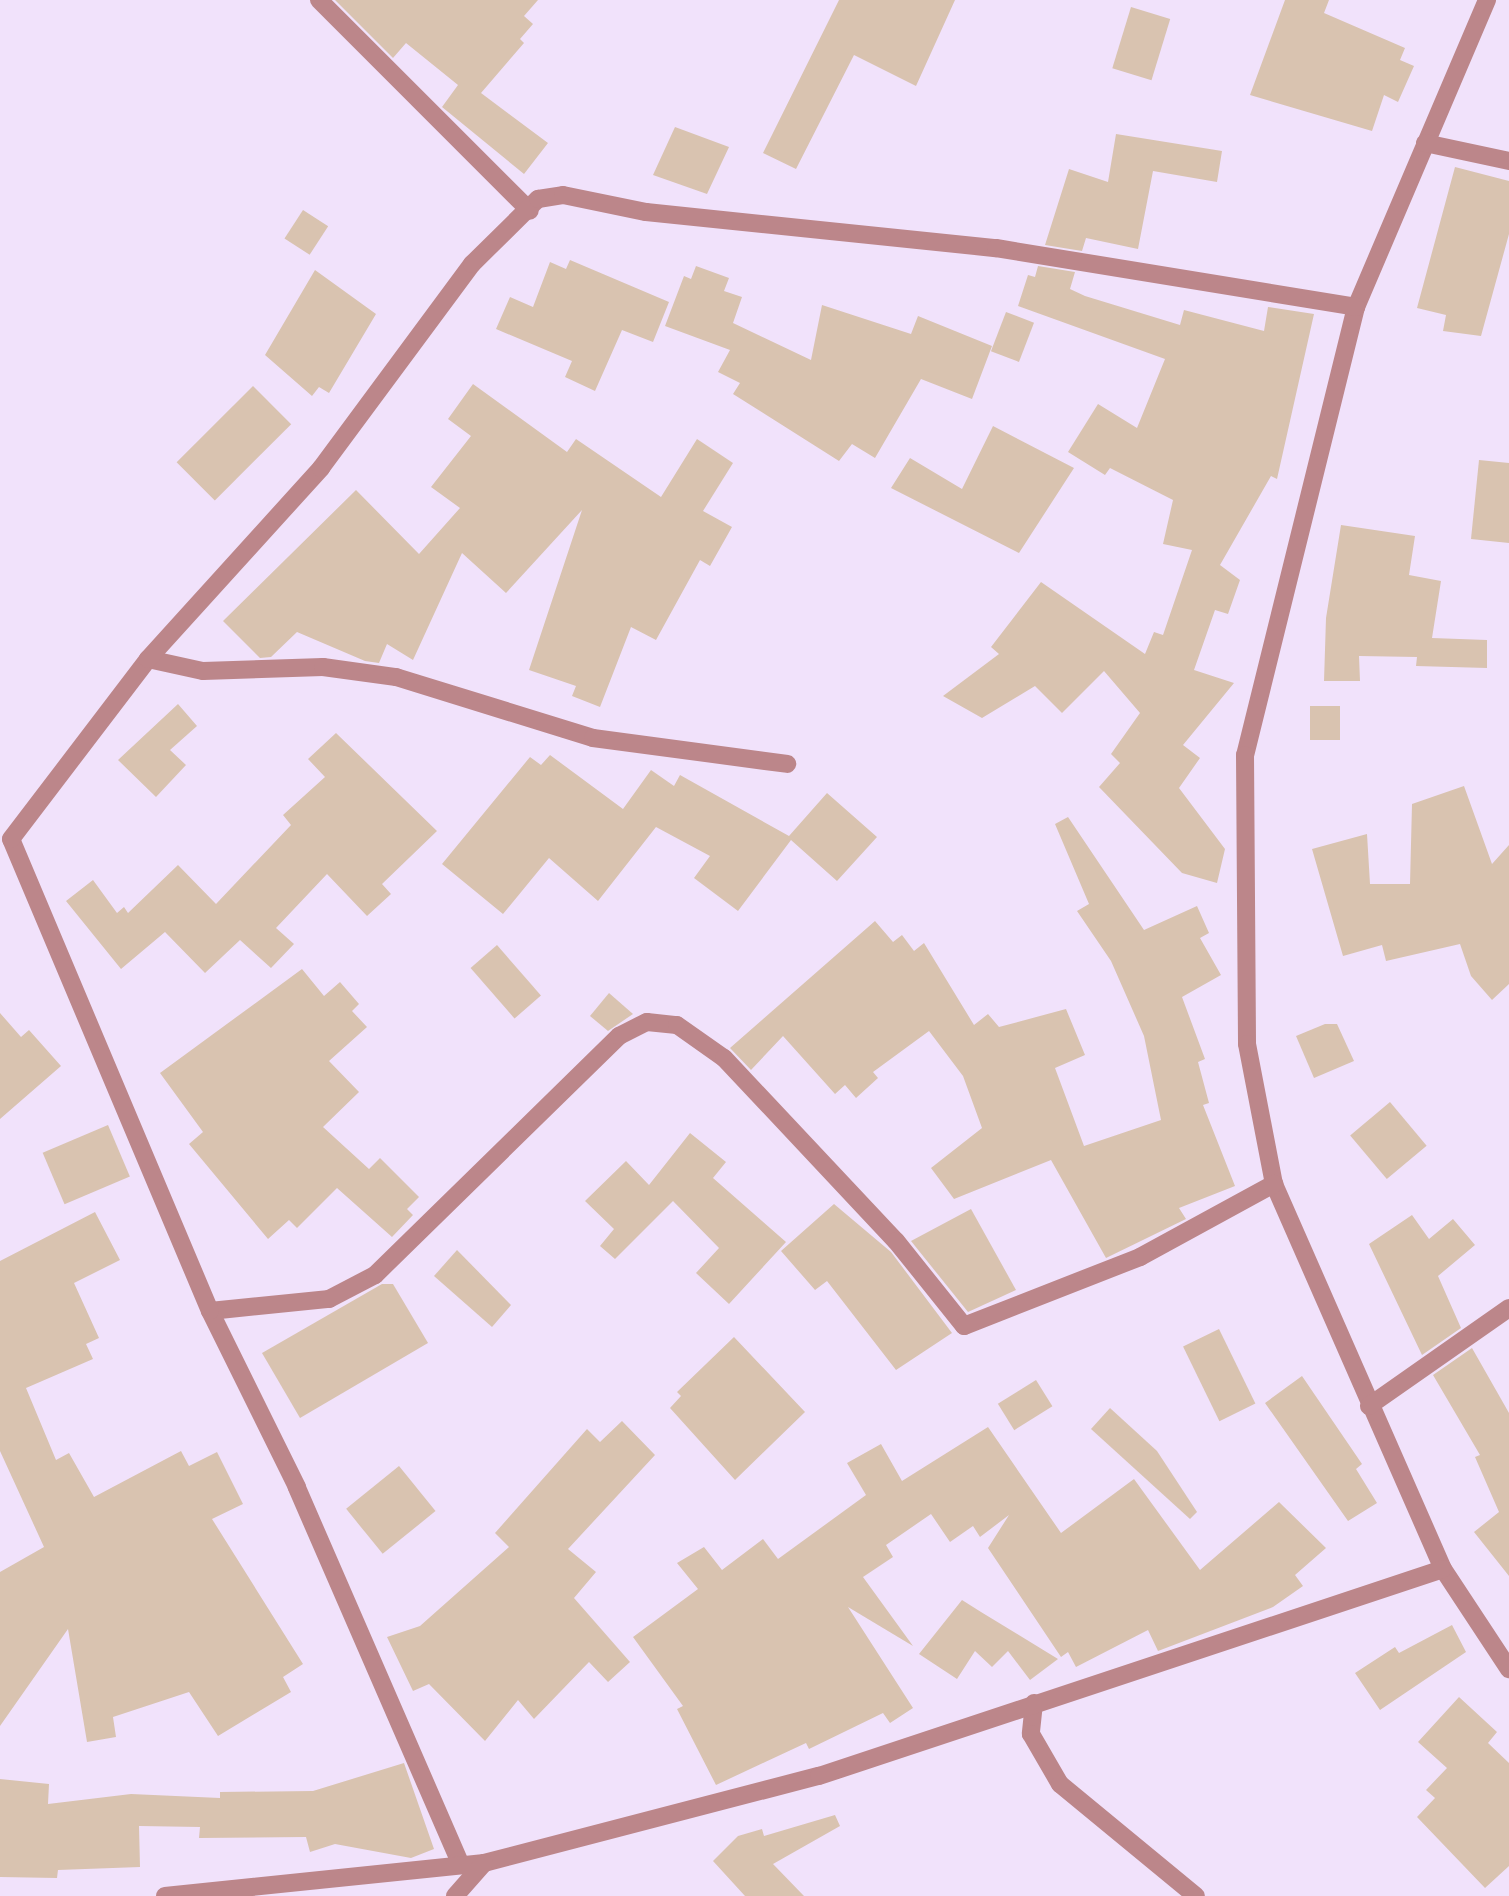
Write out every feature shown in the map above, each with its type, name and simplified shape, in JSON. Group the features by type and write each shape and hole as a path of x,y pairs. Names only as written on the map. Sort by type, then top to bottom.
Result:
{"street":[{"path":"319,0 530,211"},
{"path":"1487,0 1356,307 1245,755 1247,1044 1274,1184 1369,1406 1443,1569 1509,1670"},
{"path":"1424,143 1509,161"},
{"path":"461,1865 297,1487 210,1311 5,845 148,659 321,468 472,264 530,211 538,199 563,195 646,212 1172,272 1356,307"},
{"path":"148,659 203,671 323,667 396,677 593,738 787,764"},
{"path":"210,1311 329,1299 375,1275 619,1036 647,1022 677,1025 724,1058 896,1241 964,1326 1140,1257 1274,1184"},
{"path":"1369,1406 1509,1308"},
{"path":"165,1896 484,1863 819,1776 1443,1569"},
{"path":"1034,1703 1031,1734 1060,1784 1196,1896"},
{"path":"461,1892 484,1863"}],"building":[{"path":"335,0 538,0 524,16 533,24 520,39 524,43 481,93 548,143 524,174 442,107 458,85 406,43 393,58"},
{"path":"839,0 955,0 916,86 854,55 796,169 763,153"},
{"path":"1285,0 1329,0 1324,13 1405,48 1400,60 1414,66 1398,102 1384,95 1372,131 1250,95"},
{"path":"1131,7 1170,19 1151,80 1112,68"},
{"path":"675,127 729,147 707,194 653,175"},
{"path":"1116,134 1222,151 1217,182 1153,171 1138,249 1086,238 1082,251 1045,245 1069,169 1108,182"},
{"path":"1455,167 1509,181 1509,234 1481,336 1443,331 1446,315 1417,308"},
{"path":"303,210 328,226 310,255 284,239"},
{"path":"570,260 669,302 653,342 622,330 595,391 565,377 572,361 496,329 510,297 533,307 550,262 566,269"},
{"path":"696,266 729,278 724,291 742,297 733,323 811,360 822,305 911,334 918,316 992,346 972,399 921,379 875,458 852,444 839,461 733,394 740,383 718,372 730,350 665,326 684,276 691,279"},
{"path":"1038,266 1075,272 1070,289 1085,296 1180,325 1184,310 1264,331 1268,307 1314,314 1277,479 1271,476 1220,565 1240,580 1228,614 1215,610 1194,670 1234,683 1183,745 1200,758 1179,788 1225,849 1217,883 1182,873 1099,787 1120,763 1111,754 1140,713 1104,671 1062,713 1035,686 982,718 943,696 999,654 991,647 1041,582 1145,654 1154,632 1163,635 1192,550 1163,544 1173,500 1110,468 1105,475 1068,452 1098,404 1137,428 1165,359 1018,306 1028,275 1035,277"},
{"path":"315,270 376,314 329,393 319,387 312,396 265,355"},
{"path":"1006,312 1034,323 1019,362 991,351"},
{"path":"473,384 567,452 576,439 661,497 697,439 733,463 703,511 732,527 710,566 700,560 656,640 631,627 600,707 572,696 576,686 529,670 582,510 506,593 462,553 413,660 387,644 379,663 365,661 297,632 271,657 260,658 223,621 356,490 419,554 460,508 431,487 471,436 448,419"},
{"path":"253,386 291,424 215,501 177,462"},
{"path":"993,426 1074,468 1019,553 891,488 910,458 962,489"},
{"path":"1479,460 1509,463 1509,543 1471,539"},
{"path":"1341,525 1415,536 1409,575 1441,581 1432,638 1487,640 1487,668 1416,666 1417,657 1359,656 1360,681 1324,681 1326,618"},
{"path":"178,704 197,726 170,750 186,765 156,797 118,760"},
{"path":"1310,706 1340,706 1340,740 1310,740"},
{"path":"336,733 437,831 382,884 391,894 367,916 327,874 276,928 294,944 271,968 240,940 205,973 165,932 121,969 66,901 93,880 117,913 124,907 128,913 178,865 216,904 291,825 283,815 325,777 308,759"},
{"path":"550,755 623,809 651,770 674,786 680,775 789,836 827,793 877,837 837,881 791,840 738,911 694,878 710,856 656,827 598,901 549,858 503,914 442,864 530,757 541,765"},
{"path":"1464,786 1492,864 1509,845 1509,984 1492,1000 1471,976 1460,944 1386,961 1382,945 1343,956 1312,849 1367,834 1370,884 1410,884 1412,804"},
{"path":"1068,817 1144,930 1197,906 1209,933 1200,938 1221,975 1182,997 1205,1059 1198,1062 1209,1103 1203,1105 1235,1186 1179,1208 1186,1219 1106,1258 1051,1160 954,1199 931,1168 982,1128 963,1076 929,1031 873,1072 878,1078 856,1098 845,1085 835,1094 783,1036 751,1070 730,1048 875,921 893,942 902,935 914,951 924,943 974,1025 988,1014 999,1027 1066,1009 1085,1055 1055,1068 1084,1146 1161,1120 1144,1036 1111,961 1077,911 1089,904 1055,824"},
{"path":"497,945 541,996 515,1019 471,968"},
{"path":"302,969 324,996 340,982 359,1004 352,1011 367,1027 329,1061 359,1092 323,1127 369,1169 380,1158 419,1197 407,1209 413,1215 392,1237 337,1188 297,1228 289,1220 268,1239 189,1144 203,1132 160,1073"},
{"path":"609,993 633,1014 608,1031 590,1016"},
{"path":"0,1013 21,1037 29,1030 61,1066 0,1119"},
{"path":"1325,1024 1337,1024 1354,1061 1314,1078 1296,1036"},
{"path":"1390,1102 1427,1146 1387,1179 1350,1135"},
{"path":"108,1125 130,1177 65,1204 43,1153"},
{"path":"690,1133 726,1162 713,1178 786,1242 729,1304 696,1273 719,1248 673,1201 615,1259 600,1246 614,1229 585,1201 626,1161 649,1185"},
{"path":"834,1204 891,1252 952,1333 896,1370 827,1281 815,1290 781,1251"},
{"path":"971,1209 1016,1290 968,1312 911,1241"},
{"path":"95,1212 120,1260 74,1283 99,1338 86,1344 93,1359 26,1388 56,1460 69,1453 94,1497 181,1451 189,1466 217,1452 243,1504 212,1519 303,1664 283,1677 291,1692 218,1736 189,1692 113,1717 116,1737 87,1742 68,1629 0,1726 0,1572 44,1547 0,1451 0,1261"},
{"path":"1412,1215 1429,1239 1453,1219 1475,1245 1438,1276 1461,1328 1422,1355 1369,1244"},
{"path":"457,1250 511,1305 492,1327 434,1276"},
{"path":"382,1284 393,1284 428,1343 300,1418 262,1353"},
{"path":"1219,1329 1255,1404 1219,1421 1183,1347"},
{"path":"734,1337 805,1412 735,1480 670,1408 681,1396 677,1392"},
{"path":"1472,1348 1509,1413 1509,1576 1474,1532 1499,1512 1475,1457 1480,1455 1433,1375"},
{"path":"1302,1376 1362,1464 1356,1469 1377,1503 1348,1521 1265,1403"},
{"path":"1036,1380 1052,1406 1014,1430 998,1404"},
{"path":"1110,1408 1157,1451 1197,1512 1190,1519 1091,1429"},
{"path":"622,1421 655,1455 568,1549 596,1572 574,1598 630,1662 608,1682 589,1662 534,1719 518,1700 485,1741 429,1684 413,1691 387,1637 420,1626 509,1547 495,1533 587,1429 600,1442"},
{"path":"988,1427 1061,1533 1134,1479 1200,1570 1279,1502 1326,1548 1295,1575 1303,1586 1273,1607 1158,1651 1148,1630 1076,1667 1068,1652 1061,1657 988,1548 1009,1515 980,1537 973,1526 950,1542 931,1514 886,1545 893,1557 863,1577 913,1646 848,1607 913,1708 890,1723 883,1713 809,1749 806,1743 716,1785 677,1709 683,1706 633,1637 698,1589 677,1563 704,1547 722,1570 763,1539 778,1559 866,1495 847,1463 881,1444 902,1481"},
{"path":"399,1466 436,1511 383,1554 346,1509"},
{"path":"962,1600 1058,1659 1030,1680 1008,1651 992,1667 975,1651 957,1679 919,1654"},
{"path":"1452,1625 1466,1652 1380,1710 1355,1673 1395,1647 1399,1653"},
{"path":"1459,1697 1497,1732 1488,1743 1509,1763 1509,1866 1485,1888 1417,1817 1435,1798 1426,1790 1447,1768 1418,1742"},
{"path":"404,1763 434,1849 411,1858 335,1844 310,1852 306,1837 199,1838 200,1827 139,1826 140,1867 58,1870 57,1878 0,1877 0,1779 49,1784 48,1804 131,1794 220,1798 220,1792 313,1791"},
{"path":"835,1815 840,1826 773,1864 804,1896 745,1896 713,1861 738,1836 762,1829 764,1836"}]}
